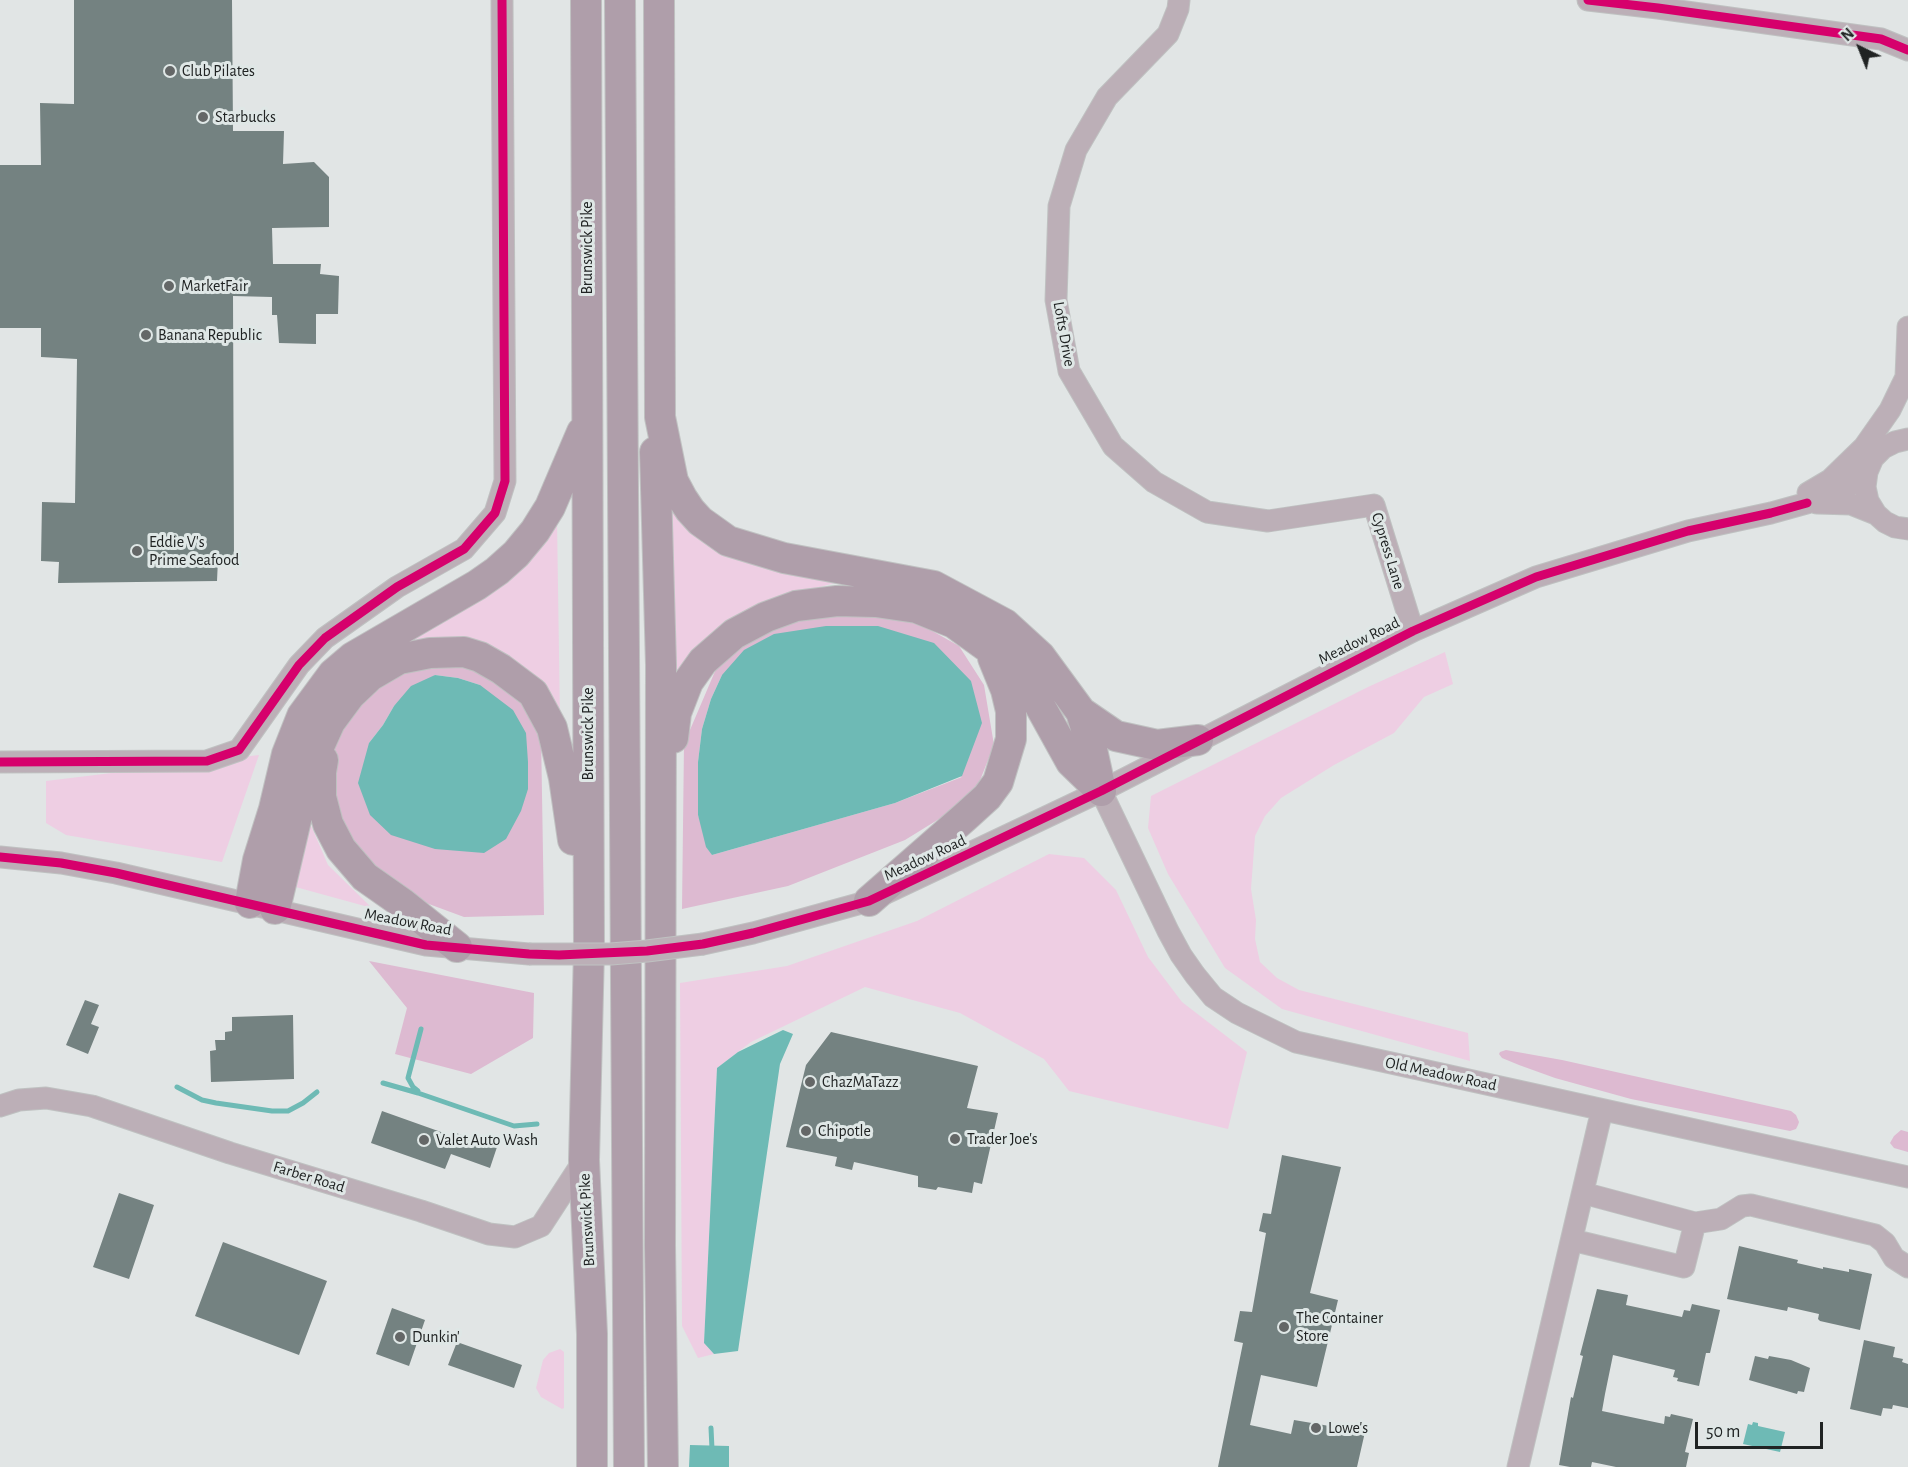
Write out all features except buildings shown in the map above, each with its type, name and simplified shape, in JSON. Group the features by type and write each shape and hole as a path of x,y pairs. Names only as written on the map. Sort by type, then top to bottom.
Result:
{"highway":[{"name":"Brunswick Pike","path":"586,0 589,949 584,1160 592,1334 592,1467"},
{"name":"Brunswick Pike","path":"620,0 629,1467"},
{"path":"659,0 660,417 673,481 682,498 700,521 728,541 784,558 934,586 1005,624 1040,656 1081,712 1101,791"},
{"path":"660,61 676,0"},
{"path":"660,417 655,431 661,664 660,1245 663,1467"},
{"path":"262,906 258,860 274,809 287,754 302,716 333,674 353,657 477,585 516,554 535,531 550,507 587,421"},
{"path":"661,828 676,714 688,682 703,661 734,634 766,617 796,606 837,601 876,602 916,608 954,623 988,647 1008,662 1035,697 1071,762 1101,791"},
{"path":"869,901 987,797 998,782 1011,739 1011,711 1006,690 988,647"},
{"path":"262,906 307,773 330,722 350,695 370,676 399,659 430,653 464,651 501,669 533,693 552,728 564,778 589,949"},
{"path":"1081,712 1116,736 1157,745 1198,740"},
{"path":"330,722 321,772 321,797 328,824 341,849 365,877 457,947"}],"street":[{"path":"0,762 207,761 239,750 298,665 326,638 397,587 464,549 495,513 505,481 502,0"},
{"name":"Lofts Drive","path":"1179,0 1178,9 1168,34 1107,97 1076,150 1059,206 1056,300 1069,371 1113,446 1154,482 1207,512 1268,521 1374,505"},
{"path":"1588,0 1881,39 1908,50"},
{"path":"1771,513 1830,480 1864,447 1890,410 1907,380 1908,327"},
{"name":"Meadow Road","path":"0,857 61,863 116,873 426,945 529,954 611,954 704,944 753,933 869,901 1101,791 1413,631 1536,577 1688,531 1771,513 1843,490 1867,472 1874,458 1891,437 1907,380"},
{"path":"1883,448 1908,439"},
{"path":"1867,472 1865,487 1868,501 1876,514"},
{"name":"Meadow Road","path":"1807,503 1851,504 1876,514 1895,527 1908,529"},
{"name":"Cypress Lane","path":"1374,505 1413,631"},
{"name":"Old Meadow Road","path":"1101,791 1144,884 1181,955 1213,997 1237,1013 1296,1042 1908,1177"},
{"name":"Farber Road","path":"0,1106 19,1100 46,1098 92,1106 230,1153 489,1234 515,1237 541,1226 584,1160"},
{"path":"1518,1467 1602,1110"},
{"path":"1583,1193 1695,1223 1721,1220 1742,1206 1751,1205 1875,1235 1884,1243 1894,1258 1908,1267"},
{"path":"1572,1240 1684,1267 1695,1223"}],"shaded area":[{"path":"670,503 838,582 773,600 725,621 676,673"},
{"path":"557,520 560,721 463,638 400,640"},
{"path":"851,611 920,624 959,646 984,685 994,745 973,798 905,840 788,886 682,909 684,744 716,669 754,629","holes":["722,675 962,777 895,803 712,855 698,815 698,762 702,729 711,699"]},
{"path":"1445,652 1453,684 1424,697 1394,733 1334,765 1281,798 1265,816 1255,836 1251,889 1256,920 1255,939 1260,962 1277,978 1299,990 1468,1033 1470,1061 1282,1009 1225,968 1168,874 1148,828 1151,796 1368,687"},
{"path":"459,658 511,684 541,734 544,915 464,917 410,897 345,838 327,792 333,729 363,688 409,664","holes":["435,675 458,678 480,685 369,743 394,706"]},
{"path":"259,755 222,862 66,835 46,823 46,781"},
{"path":"307,816 328,865 372,908 292,886"},
{"path":"1049,854 1084,858 1116,890 1148,957 1182,1002 1247,1052 1228,1129 1069,1091 1044,1059 960,1013 865,987 751,1042 717,1068 704,1343 714,1354 698,1358 682,1326 680,983 787,966 917,921"},
{"path":"369,961 534,993 533,1038 471,1074 395,1054 407,1008"},
{"path":"1506,1050 1562,1060 1791,1111 1799,1122 1796,1129 1790,1131 1631,1099 1555,1078 1519,1065 1502,1058 1500,1052"},
{"path":"1901,1130 1908,1132 1908,1152 1894,1148 1890,1143"},
{"path":"560,1349 564,1352 564,1408 562,1409 541,1397 536,1388 543,1360 549,1353"}],"water":[{"path":"826,626 878,626 934,643 971,681 982,723 962,776 895,803 712,855 706,847 698,815 698,762 702,729 711,699 722,675 744,650 774,634"},
{"path":"435,675 458,678 480,685 513,710 526,733 528,789 521,811 506,839 484,853 435,849 391,835 370,815 358,783 369,743 394,706 411,686"},
{"path":"783,1030 793,1034 780,1064 738,1351 714,1354 704,1343 717,1068 738,1052"},
{"path":"1753,1422 1758,1423 1758,1426 1785,1432 1780,1452 1743,1444 1748,1424 1752,1425"},
{"path":"690,1445 729,1446 729,1467 689,1467"}],"waterway":[{"path":"418,1091 408,1078 421,1029"},
{"path":"383,1083 514,1126 537,1124"},
{"path":"177,1087 202,1100 272,1111 288,1111 317,1092"},
{"path":"711,1428 712,1449"}],"cycle path":[{"path":"0,762 207,761 239,750 299,665 325,638 397,587 464,549 495,513 505,481 502,0"},
{"path":"1588,0 1881,39 1908,50"},
{"path":"0,857 61,863 116,873 426,945 559,955 647,951 703,944 753,933 869,901 1101,791 1413,631 1536,577 1688,531 1807,503"}],"place":[{"name":"Club Pilates","path":"170,71"},
{"name":"Starbucks","path":"203,117"},
{"name":"MarketFair","path":"169,286"},
{"name":"Banana Republic","path":"146,335"},
{"name":"Eddie V's Prime Seafood","path":"137,551"},
{"name":"ChazMaTazz","path":"810,1082"},
{"name":"Chipotle","path":"806,1131"},
{"name":"Trader Joe's","path":"955,1139"},
{"name":"Valet Auto Wash","path":"424,1140"},
{"name":"The Container Store","path":"1284,1327"},
{"name":"Dunkin'","path":"400,1337"},
{"name":"Lowe's","path":"1316,1428"}]}
